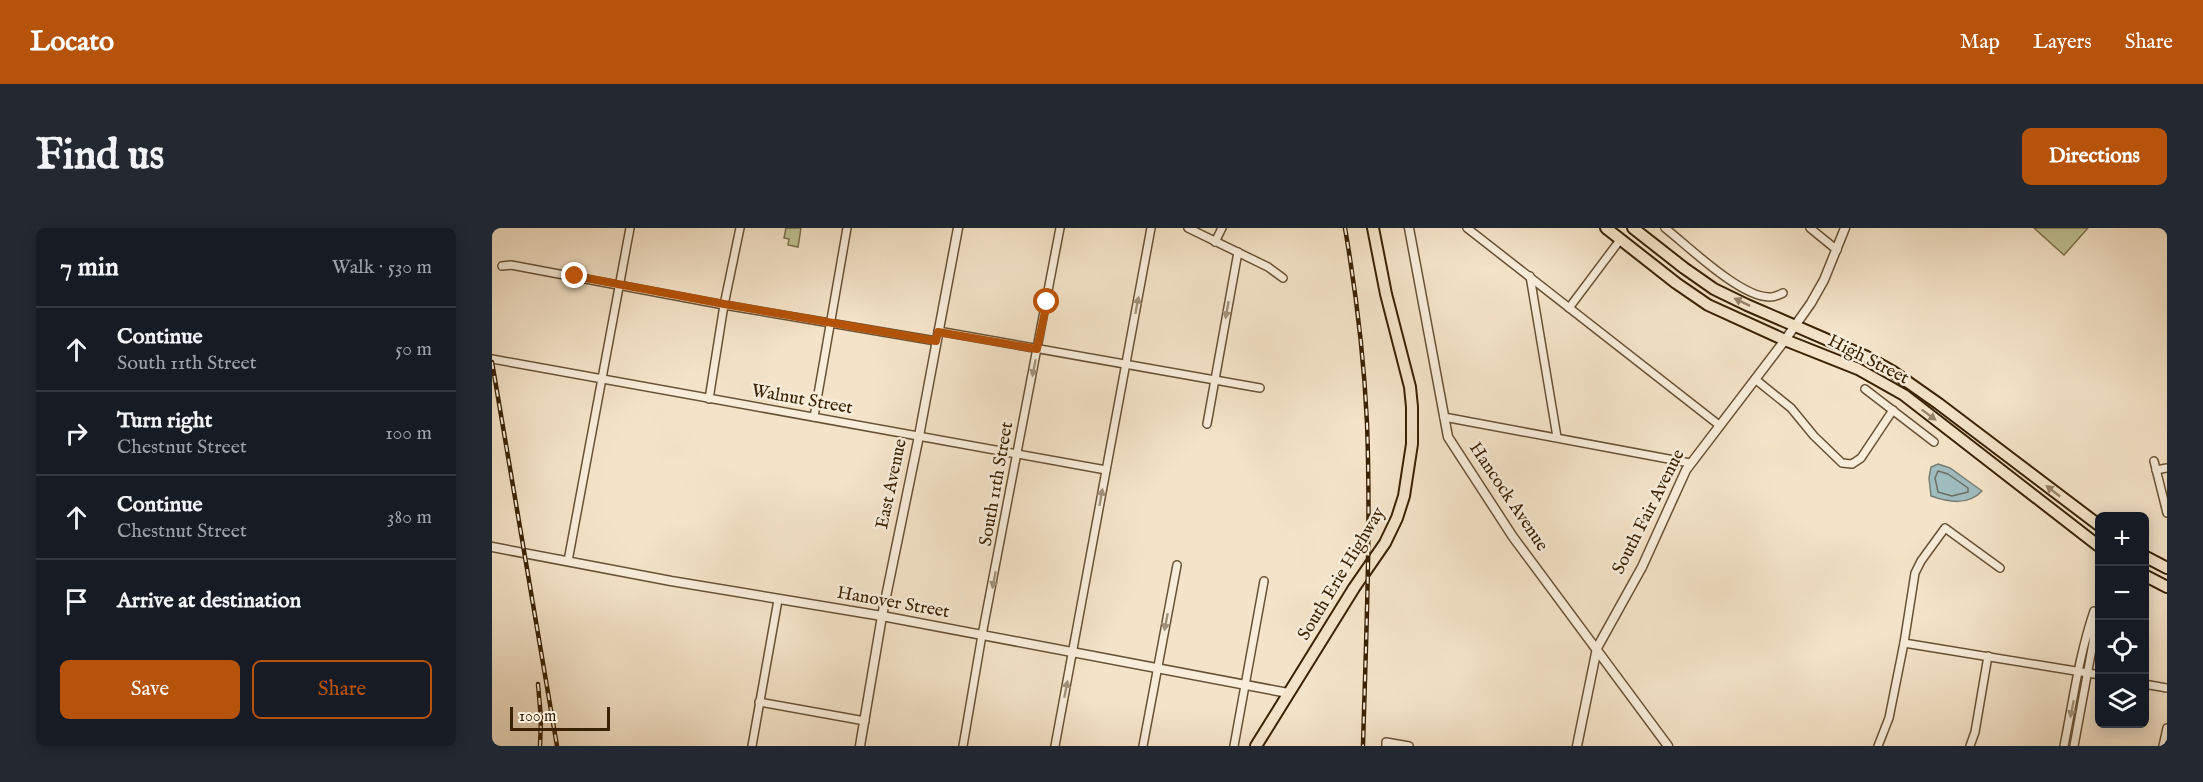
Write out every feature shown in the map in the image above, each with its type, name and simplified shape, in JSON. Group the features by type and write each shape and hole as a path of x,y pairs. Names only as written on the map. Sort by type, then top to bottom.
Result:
{"main road":[{"name":"South Erie Highway","path":"1256,746 1385,543 1401,509 1408,478 1413,424 1410,387 1386,294 1373,228"},
{"name":"High Street","path":"1606,228 1708,305 1785,340 1858,369 1904,395 2095,543"},
{"name":"High Street","path":"1633,228 1714,289 1868,357 1909,381 2095,522"},
{"path":"2149,558 2167,568"},
{"path":"2149,577 2167,587"}],"street":[{"path":"567,561 630,228"},
{"path":"709,399 724,304 740,228"},
{"path":"814,417 847,228"},
{"name":"East Avenue","path":"860,746 882,616 958,228"},
{"name":"South 11th Street","path":"963,746 1060,228"},
{"path":"1055,746 1151,228"},
{"path":"1188,228 1268,267 1282,278"},
{"path":"1215,242 1222,228"},
{"name":"Hancock Avenue","path":"1409,228 1448,437 1513,537 1668,746"},
{"path":"1467,228 1719,425"},
{"path":"1665,228 1730,280 1751,293 1769,297 1783,293"},
{"path":"1810,228 1837,249"},
{"name":"South Fair Avenue","path":"1577,746 1596,648 1645,560 1690,463 1785,340 1819,289 1845,228"},
{"path":"1569,308 1620,240"},
{"path":"1207,424 1238,252"},
{"path":"502,266 511,265 831,322 1037,349 1260,388"},
{"path":"1530,276 1557,437"},
{"name":"Walnut Street","path":"492,359 1106,470"},
{"path":"1755,379 1791,408 1814,436 1842,463 1852,464 1861,459 1893,410"},
{"path":"1865,389 1934,442"},
{"path":"1444,417 1690,463"},
{"path":"2154,461 2167,513"},
{"path":"2156,470 2167,468"},
{"path":"1878,746 1889,718 1915,573 1921,561 1946,528 2001,568"},
{"name":"Hanover Street","path":"492,547 778,600 882,616 1072,654 1288,693"},
{"path":"1143,746 1177,565"},
{"path":"1234,746 1264,581"},
{"path":"752,746 778,600"},
{"path":"2064,746 2080,672 2082,645 2094,611 2094,643 2074,746"},
{"path":"1904,643 2095,674"},
{"path":"1970,746 1975,732 1988,656"},
{"path":"2149,685 2167,688"},
{"path":"759,702 865,721"},
{"path":"2163,746 2167,728"},
{"path":"1386,744 1409,746"}],"green space":[{"path":"786,228 801,228 798,247 788,245 789,239 784,238"},
{"path":"2034,228 2088,228 2064,255"}],"water":[{"path":"1938,464 1950,468 1982,491 1964,501 1944,500 1931,496 1929,478 1931,467"}],"railway":[{"path":"1345,228 1359,325 1367,423 1367,625 1363,746"},
{"path":"492,362 557,746"},
{"path":"538,684 541,719 540,746"}],"route":[{"path":"575,276 936,341 938,332 1037,349 1047,302"}]}
